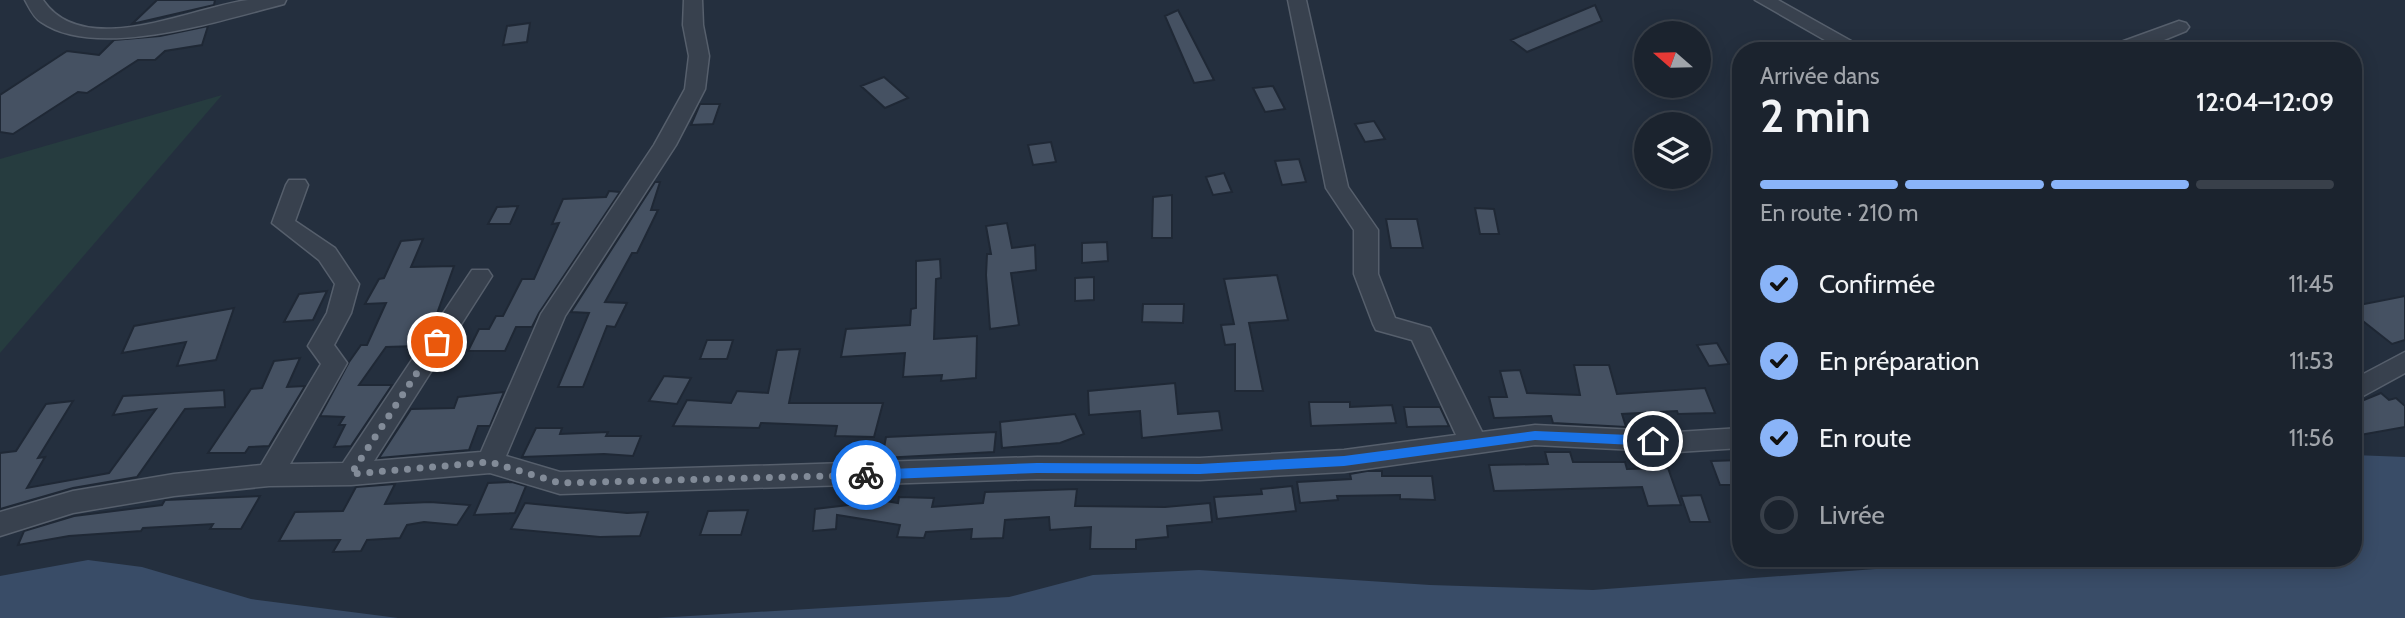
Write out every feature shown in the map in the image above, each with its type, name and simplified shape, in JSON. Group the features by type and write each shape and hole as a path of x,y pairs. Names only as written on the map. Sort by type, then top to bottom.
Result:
{"street":[{"path":"34,0 46,17 62,26 83,32 103,33 181,23 277,0"},
{"path":"490,462 553,314 664,145 692,95 699,56 693,25 693,0"},
{"path":"1297,0 1338,188 1366,230 1366,274 1385,324 1421,334 1474,444"},
{"path":"1764,0 1842,42"},
{"path":"2139,42 2179,27"},
{"path":"268,475 334,363 321,346 338,313 347,284 327,254 283,223 297,185"},
{"path":"351,474 480,276"},
{"path":"2362,386 2405,361"},
{"path":"0,524 73,502 174,485 268,475 351,474 490,462 560,483 1037,468 1200,469 1344,461 1535,435 1677,442 1732,439"}],"green space":[{"path":"222,95 0,353 0,159"}],"water":[{"path":"2362,455 2405,457 2405,618 657,618 1009,597 1093,575 1199,570 1430,585 1593,590 1889,568 2362,567"},
{"path":"88,560 142,567 251,599 398,618 0,618 0,576"}],"building":[{"path":"157,0 215,0 214,5 132,24"},
{"path":"1595,5 1602,21 1527,52 1511,40"},
{"path":"1178,10 1214,80 1194,83 1165,16"},
{"path":"530,23 527,42 503,45 507,26"},
{"path":"208,26 202,45 165,51 155,60 138,60 87,93 78,92 13,134 0,132 0,95 67,51 99,55 114,40 160,36"},
{"path":"884,77 908,98 885,108 861,86"},
{"path":"1273,86 1285,109 1265,112 1253,88"},
{"path":"700,104 720,104 713,124 691,125"},
{"path":"1374,121 1385,139 1365,142 1355,124"},
{"path":"1051,142 1056,162 1033,165 1028,145"},
{"path":"1299,159 1306,182 1282,185 1275,161"},
{"path":"1224,173 1232,192 1213,195 1206,177"},
{"path":"655,182 660,182 651,210 658,210 637,253 632,253 605,302 627,303 615,327 607,326 583,387 558,387 589,313 571,312"},
{"path":"609,191 620,192 532,327 516,327 505,351 468,351 479,329 489,329 496,316 503,316 522,279 534,279 559,223 552,224 563,199 606,197"},
{"path":"1172,195 1172,238 1152,238 1153,197"},
{"path":"518,206 510,224 488,224 497,207"},
{"path":"1475,208 1494,209 1499,234 1480,234"},
{"path":"1386,219 1417,219 1423,248 1391,248"},
{"path":"1007,223 1012,248 1035,245 1036,270 1011,273 1019,325 990,329 986,275 987,254 991,254 986,226"},
{"path":"423,239 411,267 454,266 434,322 418,346 386,347 359,385 392,385 351,446 334,447 345,425 339,425 344,417 320,416 349,362 361,345 367,345 386,303 365,304 379,279 384,278 401,241"},
{"path":"1107,242 1108,261 1082,263 1082,243"},
{"path":"940,259 941,278 936,279 934,339 977,336 976,378 941,381 942,375 903,377 905,353 841,357 846,329 910,325 911,309 916,308 916,261"},
{"path":"1277,275 1288,320 1249,323 1263,391 1235,391 1235,344 1225,345 1221,325 1234,324 1224,279"},
{"path":"1094,277 1094,300 1075,301 1075,278"},
{"path":"327,291 313,320 284,322 299,294"},
{"path":"2405,296 2405,340 2392,344 2362,320 2362,304"},
{"path":"1143,304 1184,304 1183,323 1142,322"},
{"path":"234,308 216,360 177,366 186,342 122,353 134,326"},
{"path":"707,340 733,340 727,359 700,359"},
{"path":"1717,343 1729,364 1709,366 1697,345"},
{"path":"800,349 789,403 883,403 874,437 835,436 837,426 761,423 759,428 673,426 687,400 731,403 737,391 768,393 777,350"},
{"path":"300,358 287,387 305,386 269,446 249,447 245,453 208,453 251,389 262,388 274,361"},
{"path":"1574,365 1609,365 1617,394 1705,388 1715,413 1678,414 1677,411 1622,414 1626,427 1553,423 1551,416 1494,418 1489,397 1507,397 1500,371 1520,370 1527,393 1580,395"},
{"path":"664,376 691,378 677,404 649,401"},
{"path":"1175,383 1178,414 1219,411 1222,430 1142,438 1140,411 1089,415 1088,391"},
{"path":"224,390 225,407 185,409 137,477 73,488 0,509 0,453 16,451 46,404 73,401 38,458 45,457 27,488 109,473 156,409 113,415 123,396"},
{"path":"504,392 490,426 478,426 469,450 379,458 411,409 454,408 458,397"},
{"path":"2381,393 2389,400 2396,398 2405,406 2405,427 2362,435 2362,401"},
{"path":"1309,402 1350,402 1350,407 1392,405 1396,423 1311,426"},
{"path":"1404,407 1440,407 1449,426 1407,427"},
{"path":"1075,414 1084,434 1060,443 1002,448 1000,422"},
{"path":"536,428 562,428 560,434 608,432 606,436 641,436 633,456 604,454 522,457"},
{"path":"996,432 994,452 882,458 886,437"},
{"path":"1545,452 1570,452 1573,462 1625,462 1627,469 1668,468 1681,505 1648,506 1642,487 1494,491 1489,465 1548,464"},
{"path":"1732,460 1732,485 1720,485 1711,461"},
{"path":"1382,471 1382,476 1432,476 1435,500 1400,499 1400,495 1337,496 1338,500 1300,503 1297,482 1351,479 1350,474"},
{"path":"512,482 526,486 515,513 474,515 488,483"},
{"path":"395,484 385,504 430,502 470,505 457,525 424,522 407,525 400,538 367,540 361,551 333,552 340,540 279,541 295,512 343,511 356,487"},
{"path":"1292,486 1296,511 1217,519 1214,497 1262,494 1261,489"},
{"path":"1077,489 1075,506 1165,507 1210,503 1212,522 1167,526 1168,537 1136,540 1136,549 1090,549 1091,527 1050,530 1049,517 1005,520 1003,538 971,539 972,529 926,532 924,538 897,537 900,525 837,515 836,529 813,531 815,509 865,503 868,498 898,503 899,497 934,498 932,507 983,503 985,492"},
{"path":"1701,495 1710,522 1690,522 1681,496"},
{"path":"260,496 241,529 210,529 213,524 143,528 141,531 69,536 18,545 24,531 74,516 162,505 165,500"},
{"path":"525,503 627,513 648,512 640,536 600,537 511,529"},
{"path":"748,510 741,535 700,535 708,511"}],"way so far":[{"path":"437,342 351,474 490,462 560,483 866,475"}],"route":[{"path":"866,475 1037,468 1200,469 1344,461 1535,435 1653,441"}]}
